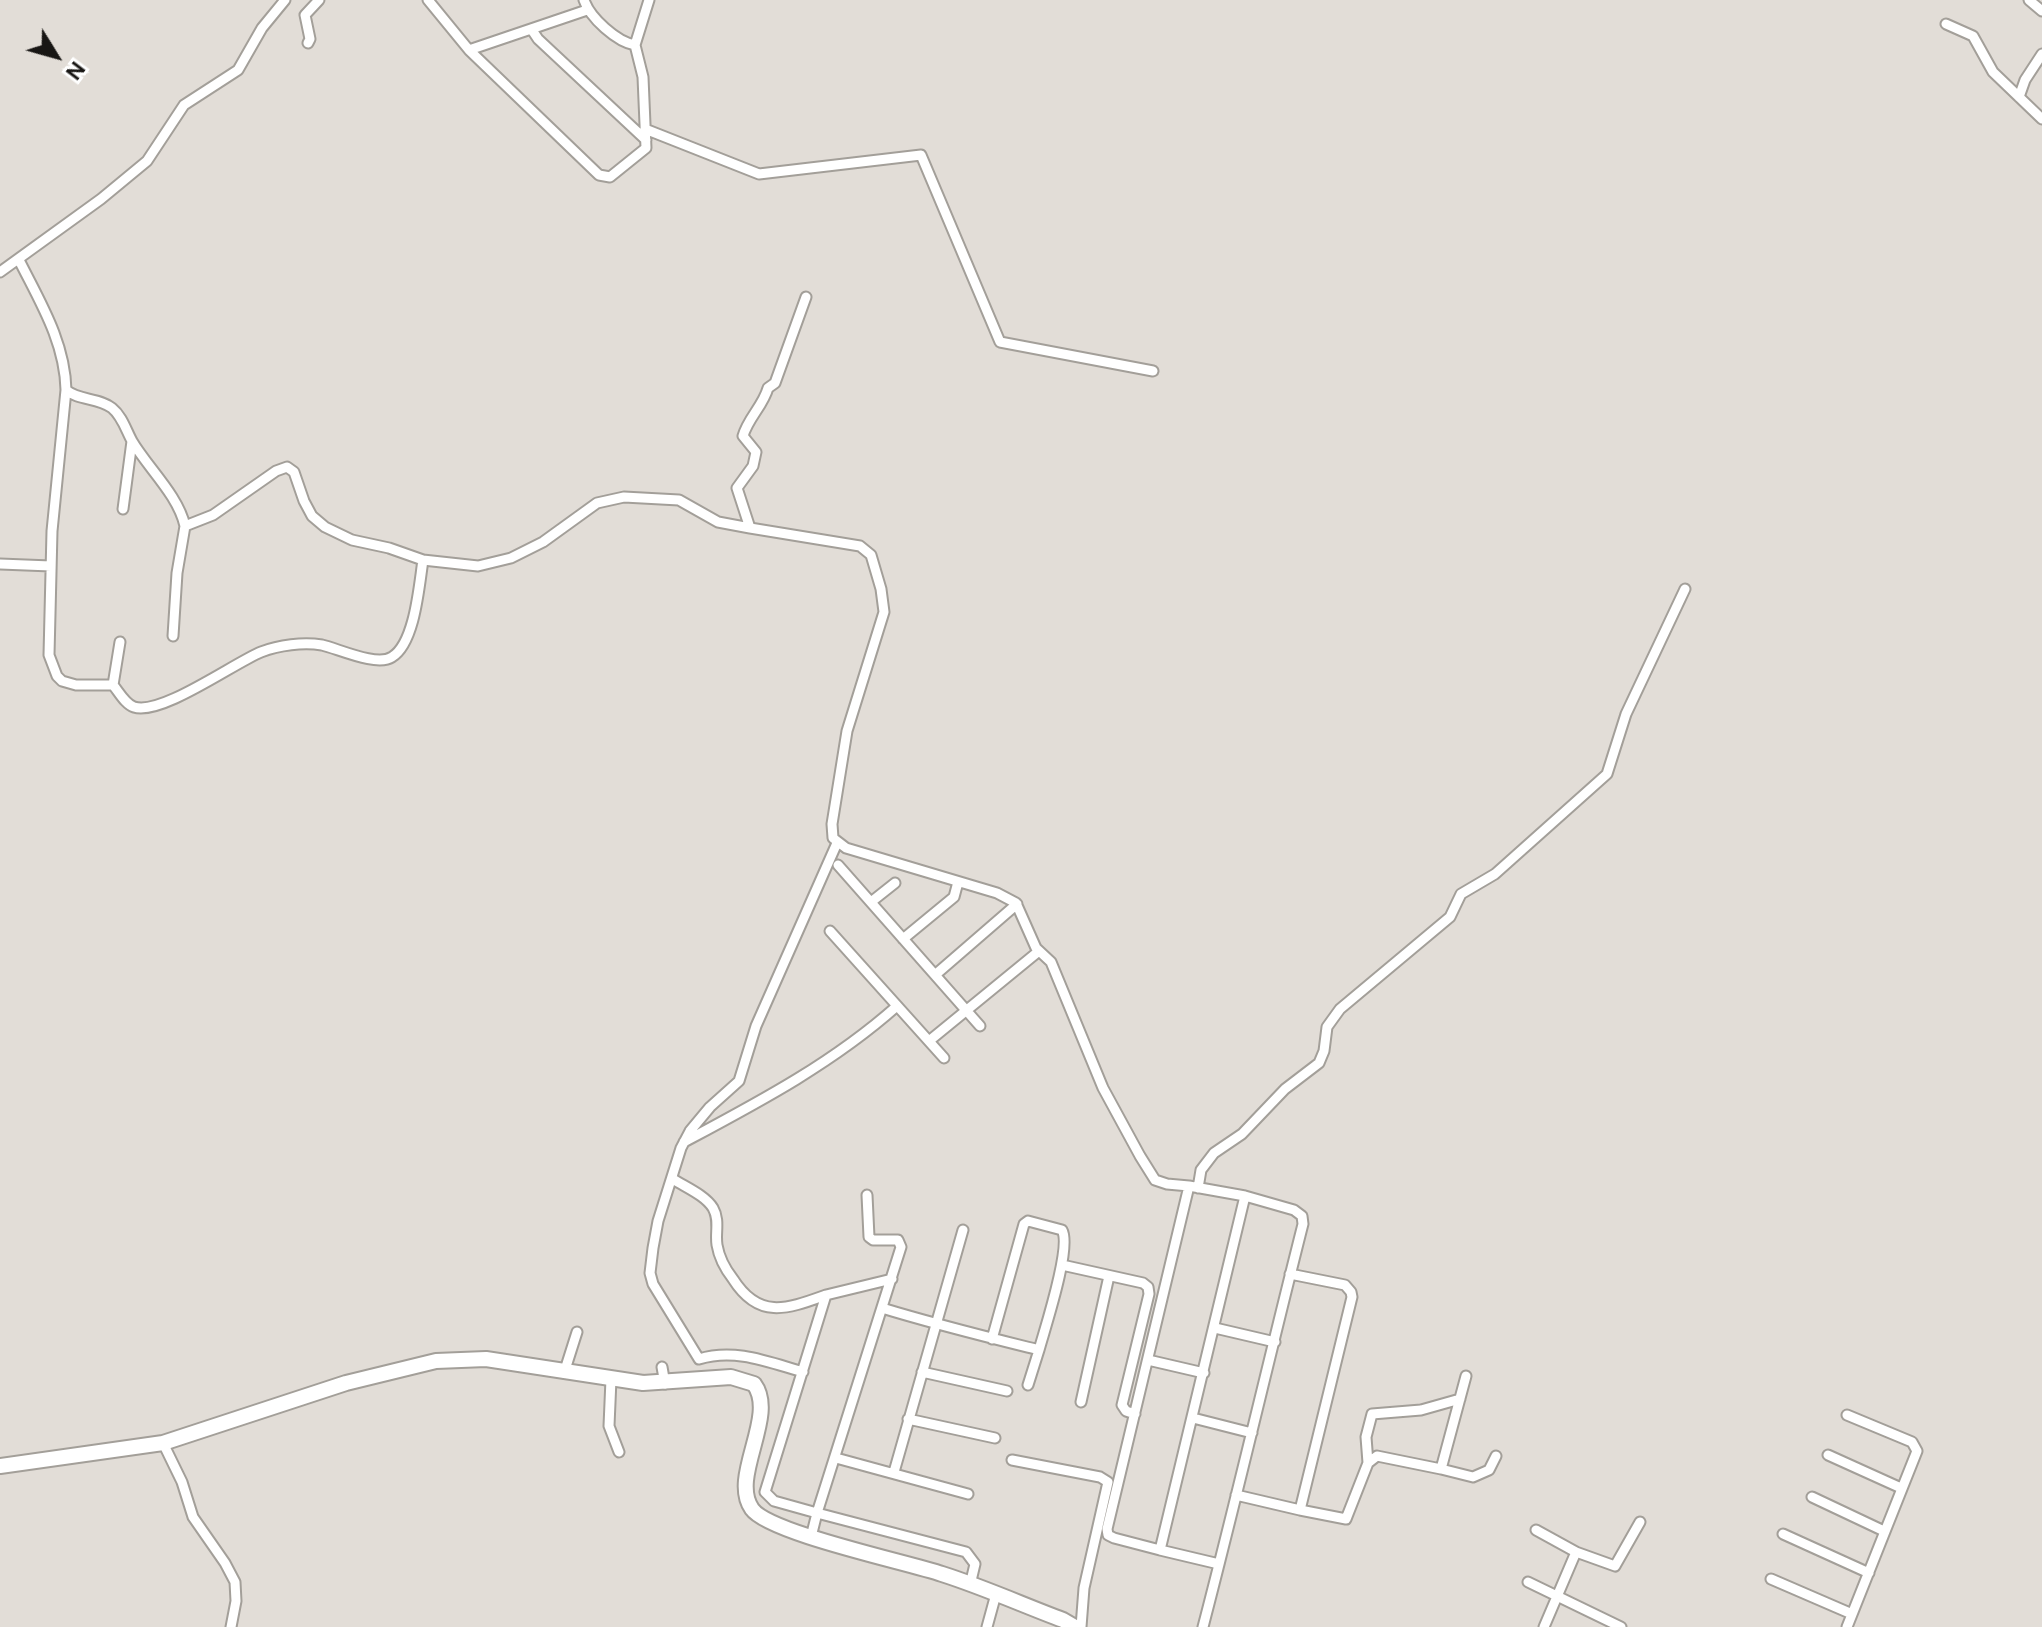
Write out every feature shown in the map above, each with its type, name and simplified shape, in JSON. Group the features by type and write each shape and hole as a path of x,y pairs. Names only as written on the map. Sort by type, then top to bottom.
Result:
{"street":[{"path":"0,272 124,182 147,161 184,105 238,70 262,28 285,0"},
{"path":"308,43 310,39 305,15 319,0"},
{"path":"428,0 469,50 599,175 610,177 646,148 643,77 635,45 649,0"},
{"path":"2029,0 2042,11"},
{"path":"469,50 532,30 586,5 624,43 635,45"},
{"path":"1946,24 1973,36 1993,72 2042,119"},
{"path":"532,30 549,49 645,134 759,174 921,155 1000,342 1153,371"},
{"path":"2019,97 2025,80 2042,54"},
{"path":"19,260 56,336 65,371 66,390 52,531 49,655 62,681 76,685 113,685"},
{"path":"750,528 737,488 753,466 756,452 743,436 764,401 768,388 775,383 806,297"},
{"path":"66,390 75,396 111,407 180,510 185,526 177,573 173,636"},
{"path":"123,509 132,441"},
{"path":"185,526 213,515 276,471 287,467 294,472 312,516 325,527 352,540 423,560 478,566 511,558 543,542 597,503 624,497 679,500 718,522 860,546 871,555 884,612 847,731 832,824 833,838 846,848 997,893 1017,904 1032,940 1051,962 1103,1088 1146,1166 1160,1182 1245,1196 1294,1210 1302,1216 1303,1224 1275,1342 1203,1627"},
{"path":"120,642 113,685 126,703 135,708 174,699 262,652 282,647 320,645 381,661 391,658 408,637 423,560"},
{"path":"0,564 51,566"},
{"path":"1219,1564 1114,1538 1107,1533 1148,1360 1193,1187 1201,1170 1214,1153 1242,1134 1285,1089 1319,1063 1327,1027 1340,1009 1446,920 1453,913 1459,897 1495,874 1607,774 1626,714 1685,589"},
{"path":"703,1380 699,1359 658,1296 650,1273 658,1221 684,1142 696,1121 739,1081 756,1026 837,843"},
{"path":"838,865 980,1026"},
{"path":"903,939 954,897 958,882"},
{"path":"871,902 895,883"},
{"path":"935,975 1017,904"},
{"path":"830,931 944,1058"},
{"path":"929,1041 1039,951"},
{"path":"684,1142 814,1069 863,1037 897,1006"},
{"path":"673,1179 711,1205 717,1223 717,1249 735,1283 752,1301 777,1309 793,1307 826,1295 892,1279"},
{"path":"811,1537 901,1243 869,1237 867,1195"},
{"path":"1160,1550 1245,1196"},
{"path":"992,1339 1025,1222 1062,1230 1066,1237 1062,1265 1028,1385"},
{"path":"894,1472 963,1230"},
{"path":"1062,1265 1143,1283 1148,1287 1149,1294 1122,1405 1126,1411 1135,1414"},
{"path":"1290,1274 1345,1285 1352,1297 1300,1510"},
{"path":"1081,1402 1109,1276"},
{"path":"826,1295 765,1492 774,1501 966,1552 975,1564 970,1585"},
{"path":"882,1308 1039,1350"},
{"path":"1215,1328 1275,1342"},
{"path":"564,1373 577,1332"},
{"path":"699,1359 727,1354 751,1356 803,1372"},
{"path":"0,1466 163,1443 346,1383 436,1361 486,1359 564,1373 665,1384 731,1377 745,1379 758,1388 760,1413 748,1442 747,1494 753,1511 774,1525 908,1563 996,1594 1066,1625"},
{"path":"1148,1360 1204,1373"},
{"path":"662,1367 665,1384"},
{"path":"922,1372 1007,1391"},
{"path":"1441,1469 1466,1376"},
{"path":"611,1379 609,1426 619,1452"},
{"path":"1236,1495 1346,1519 1368,1463 1366,1437 1372,1414 1421,1410 1460,1399"},
{"path":"1847,1415 1912,1442 1917,1451 1847,1627"},
{"path":"1193,1418 1252,1433"},
{"path":"908,1419 995,1438"},
{"path":"163,1443 182,1482 193,1517 235,1582 236,1601 231,1627"},
{"path":"1828,1455 1901,1488"},
{"path":"1368,1463 1377,1456 1385,1457 1473,1477 1489,1470 1496,1456"},
{"path":"836,1458 968,1494"},
{"path":"1012,1460 1100,1477 1108,1482 1084,1588 1081,1627"},
{"path":"1812,1497 1884,1531"},
{"path":"1536,1530 1576,1552 1615,1566 1640,1522"},
{"path":"1783,1534 1869,1573"},
{"path":"1544,1627 1576,1552"},
{"path":"1771,1579 1852,1614"},
{"path":"1528,1582 1599,1622 1621,1627"},
{"path":"987,1627 996,1594"}]}
